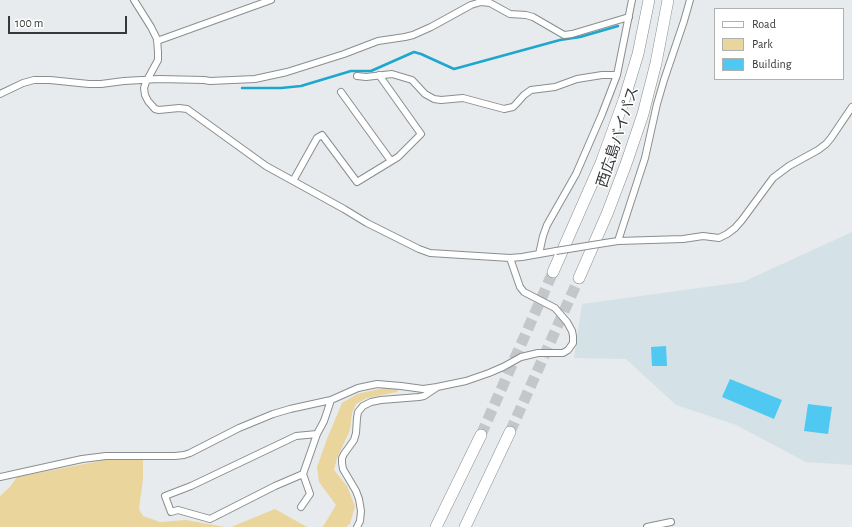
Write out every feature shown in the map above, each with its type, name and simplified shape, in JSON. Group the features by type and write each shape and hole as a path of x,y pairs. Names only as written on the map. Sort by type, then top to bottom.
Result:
{"highway":[{"name":"西広島バイパス","path":"553,272 601,163 624,100 638,54 649,0"},
{"name":"西広島バイパス","path":"579,278 608,214 643,114 656,63 668,0"},
{"path":"465,527 510,432"},
{"path":"436,527 480,434"}],"street":[{"path":"134,0 151,27 157,41 158,60 144,88 148,101 155,109 188,109 266,166 368,223 430,253 510,258 618,241 683,239 702,236 719,238 735,228 773,178 826,144 852,107"},
{"path":"157,41 271,0"},
{"path":"539,254 547,225 576,174 602,114 617,74 632,0"},
{"path":"618,241 645,158 657,104 690,0"},
{"path":"0,94 34,80 101,84 147,80 210,81 255,79 287,72 344,54 378,41 413,35 471,5 481,2 490,3 510,14 529,15 564,35 629,17"},
{"path":"358,76 392,74 412,80 425,94 434,100 463,98 504,109 513,107 531,90 555,88 578,79 617,74"},
{"path":"293,181 317,138 322,135 357,182 398,157 421,134 379,75"},
{"path":"341,92 391,161"},
{"path":"0,477 82,459 106,456 184,455 239,428 273,414 331,400 358,388 377,384 423,389 437,387 466,381 489,373 521,357 538,353 563,352 568,350 573,343 572,331 567,322 559,312 549,305 524,292 520,287 510,258"},
{"path":"357,527 360,521 361,511 359,499 343,469 342,458 354,440 358,412 371,402 424,396 437,387"},
{"path":"301,508 310,494 303,474 331,400"},
{"path":"303,474 275,486 210,519 178,510 171,512 166,496 191,486 296,436 317,434"},
{"path":"647,527 671,522"}],"shaded area":[{"path":"852,232 852,465 806,462 736,425 676,405 626,359 574,358 582,304 743,282"}],"green space":[{"path":"388,387 398,389 397,392 367,398 356,404 352,413 350,430 337,458 334,470 347,486 355,506 350,524 346,527 322,527 336,505 319,482 317,467 342,403 357,394"},
{"path":"110,459 143,459 143,479 139,509 143,516 160,522 186,520 225,527 0,527 0,496 9,488 17,477"},
{"path":"275,509 307,527 231,527"}],"building":[{"path":"666,346 667,366 652,366 651,347"},
{"path":"730,379 782,400 774,419 722,397"},
{"path":"808,404 832,407 828,434 804,431"}],"waterway":[{"path":"242,88 281,88 301,86 351,71 371,71 414,52 454,69 618,26"}],"tunnel":[{"path":"481,435 553,272"},
{"path":"510,432 579,278"}]}
